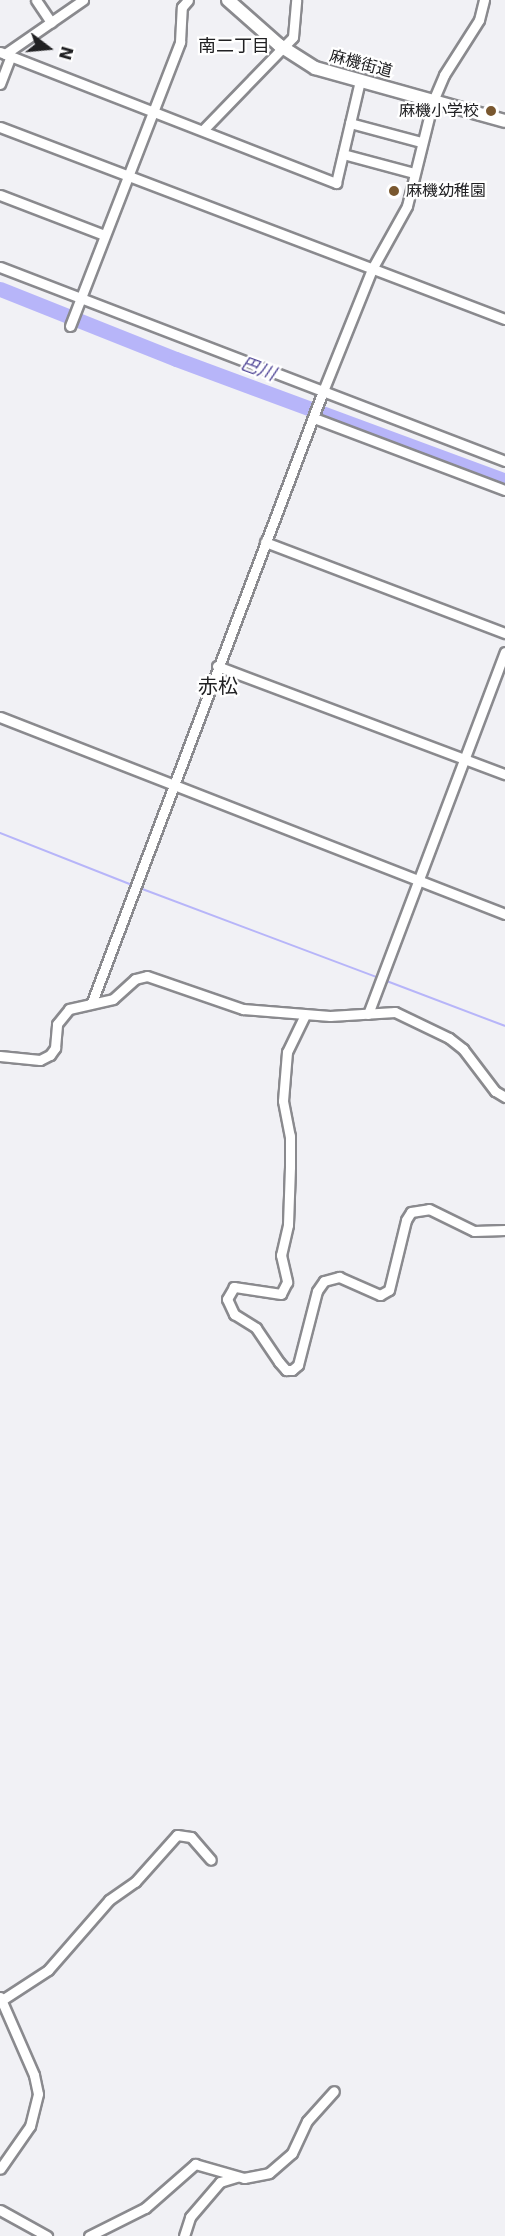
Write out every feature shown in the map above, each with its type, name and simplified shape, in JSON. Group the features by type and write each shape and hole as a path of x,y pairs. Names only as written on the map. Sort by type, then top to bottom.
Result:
{"main road":[{"name":"麻機街道","path":"228,0 284,49 315,68 505,121"}],"street":[{"path":"36,0 51,22"},
{"path":"0,84 6,54 83,0"},
{"path":"70,326 180,42 182,7 188,0"},
{"path":"203,130 284,49 292,37 296,0"},
{"path":"92,1002 171,785 323,391 372,269 406,206 433,101 444,75 479,20 484,0"},
{"path":"6,54 336,183 360,81"},
{"path":"350,123 421,142"},
{"path":"0,127 505,320"},
{"path":"343,154 414,173"},
{"path":"0,195 104,235"},
{"path":"0,267 505,461"},
{"path":"314,418 505,490"},
{"path":"265,542 505,633"},
{"path":"368,1014 505,652"},
{"path":"217,666 505,774"},
{"path":"0,717 505,914"},
{"path":"0,1056 40,1060 50,1055 62,1016 69,1009 113,999 135,979 147,976 243,1009 305,1015 395,1012 449,1038 463,1049 481,1076 505,1096"},
{"path":"305,1015 287,1052 283,1101 290,1136 290,1167 288,1225 280,1255 287,1282 281,1294 234,1287 227,1299 234,1314 256,1328 286,1370 292,1370 298,1365 316,1291 324,1281 339,1277 380,1295 389,1290 406,1220 411,1212 429,1209 474,1231 505,1230"},
{"path":"0,2169 30,2126 38,2094 34,2075 1,1998 48,1970 109,1900 135,1882 177,1835 191,1837 211,1860"},
{"path":"184,2236 190,2217 220,2182 236,2177 257,2176 277,2168 299,2144 307,2121 334,2091"},
{"path":"89,2236 145,2208 195,2164 236,2177"},
{"path":"0,2210 47,2236"}],"waterway":[{"name":"巴川","path":"0,289 176,359 505,481"},
{"path":"0,833 132,885"},
{"path":"137,887 379,978"},
{"path":"384,980 505,1026"}],"place":[{"name":"麻機小学校","path":"491,111"},
{"name":"麻機幼稚園","path":"394,191"}],"district":[{"name":"南二丁目","path":"234,46"},
{"name":"赤松","path":"218,686"}]}
